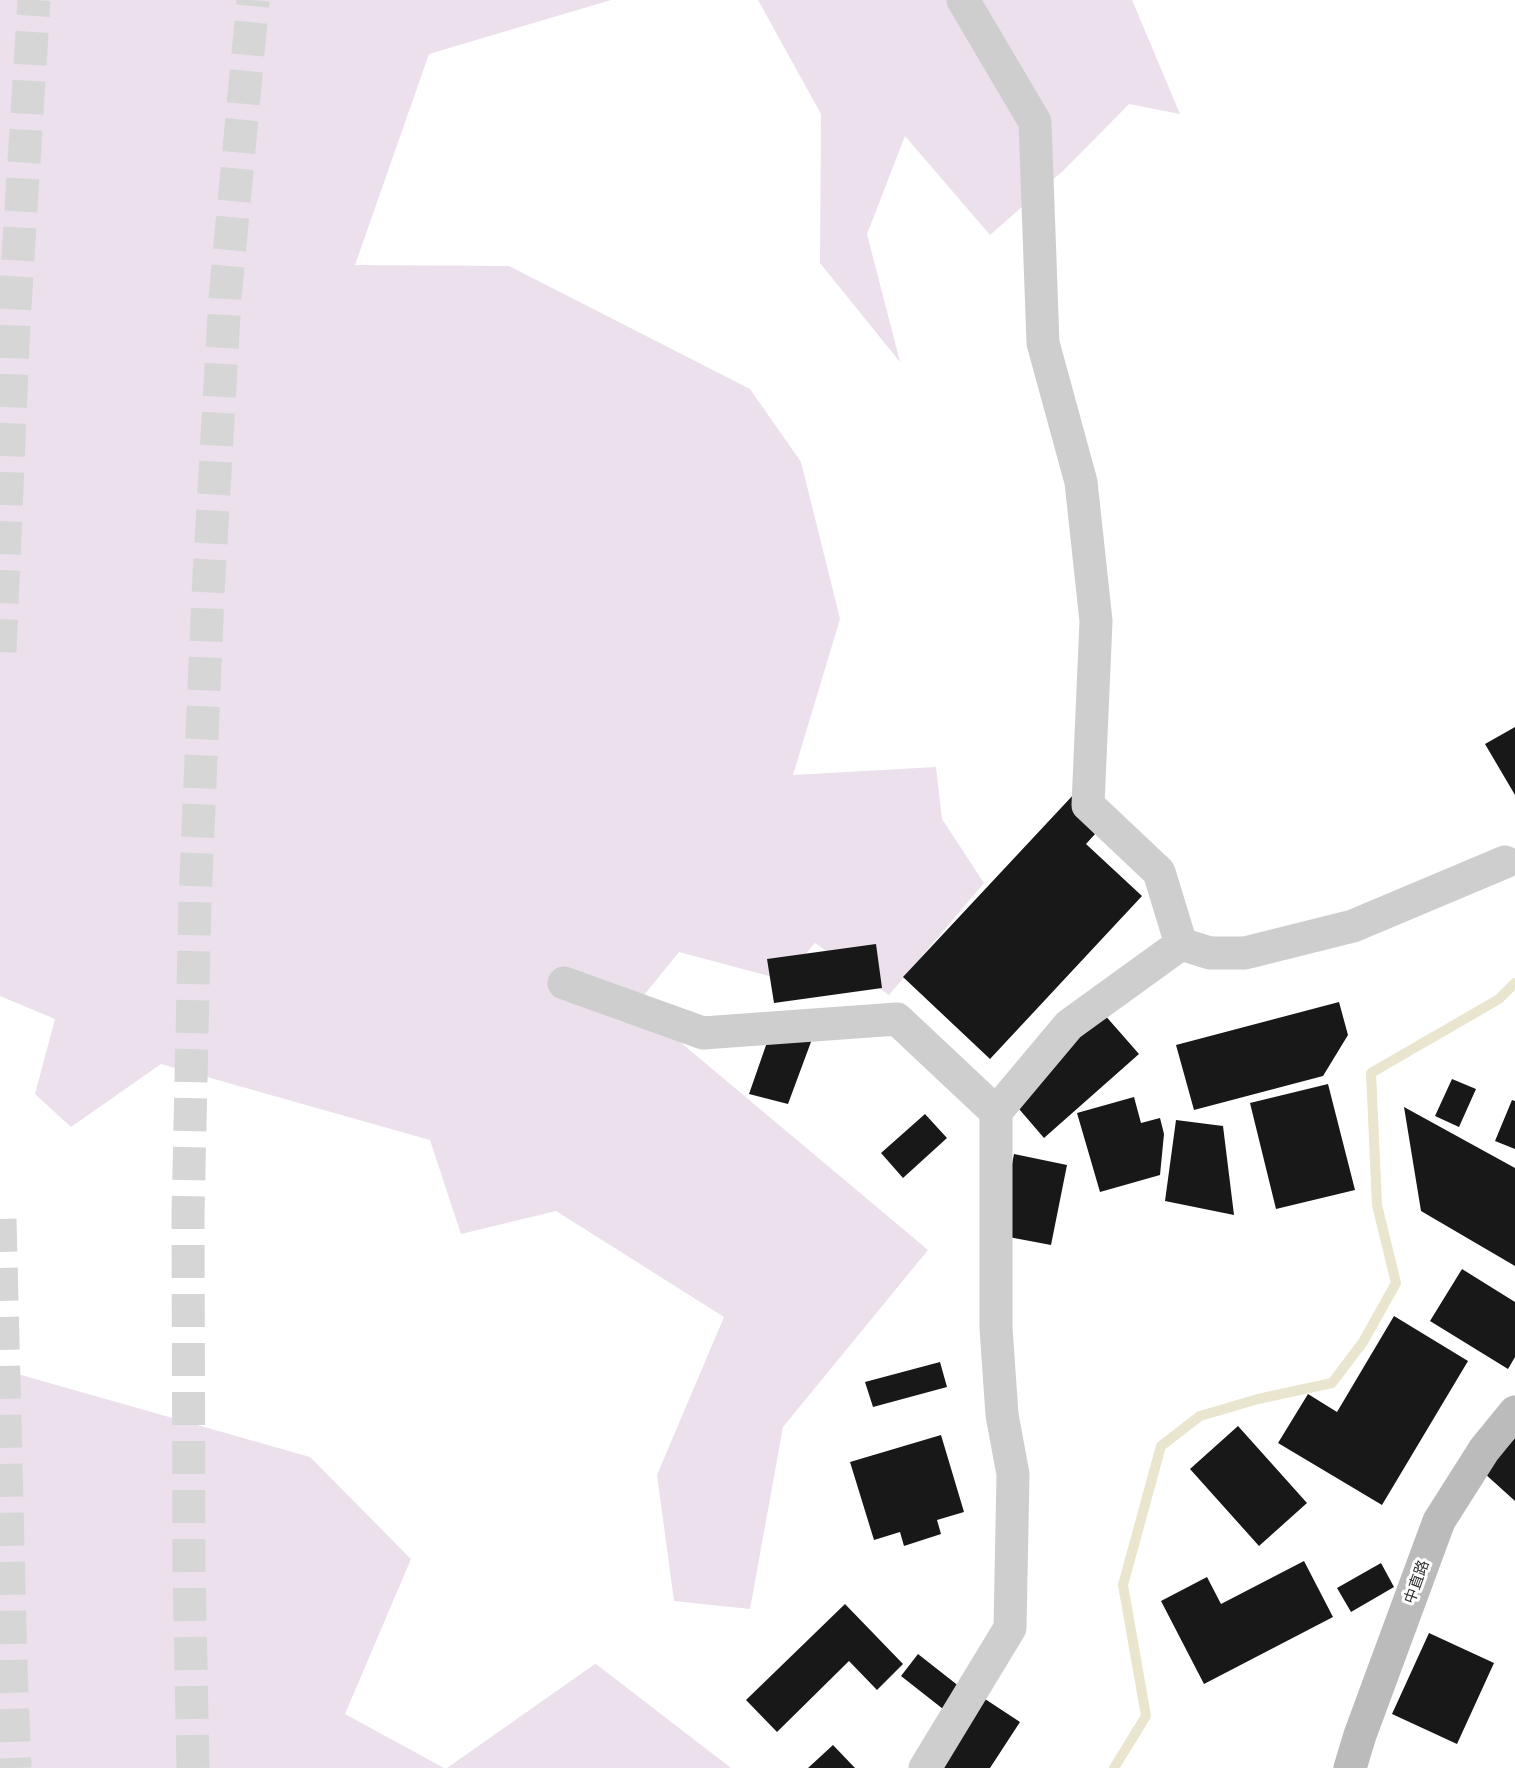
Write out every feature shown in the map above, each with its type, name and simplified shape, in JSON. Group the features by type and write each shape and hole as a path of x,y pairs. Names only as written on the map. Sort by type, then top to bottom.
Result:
{"street":[{"path":"963,0 1035,122 1043,343 1081,482 1096,621 1088,805 1159,872 1181,944"},
{"path":"1181,944 1210,953 1245,953 1353,926 1505,862"},
{"path":"926,1768 1010,1628 1014,1474 1002,1415 996,1328 996,1113 1069,1025 1181,944"},
{"path":"564,983 703,1033 897,1019 996,1113"},
{"name":"中直路","path":"1350,1768 1439,1521 1484,1450 1515,1412"}],"shaded area":[{"path":"0,0 611,0 429,54 355,265 509,266 750,389 801,462 840,619 793,775 936,767 942,819 984,883 889,995 815,943 784,980 679,952 636,1005 928,1250 783,1427 750,1609 674,1601 657,1475 724,1317 556,1211 461,1234 430,1140 161,1064 71,1127 35,1094 55,1019 0,996"},
{"path":"758,0 1132,0 1180,114 1129,104 1064,170 990,235 905,136 867,234 900,362 820,263 821,114"},
{"path":"0,1369 310,1457 411,1559 345,1714 444,1768 0,1768"},
{"path":"595,1664 731,1768 447,1768"}],"building":[{"path":"1515,727 1515,795 1485,744"},
{"path":"1075,793 1106,822 1086,844 1142,896 990,1059 903,977"},
{"path":"876,944 882,988 774,1003 767,959"},
{"path":"1339,1002 1348,1035 1323,1076 1194,1110 1176,1045"},
{"path":"1096,1005 1139,1054 1044,1138 1001,1088"},
{"path":"818,1023 788,1104 749,1094 772,1028"},
{"path":"1452,1079 1476,1089 1459,1127 1435,1116"},
{"path":"1328,1084 1355,1190 1276,1209 1250,1103"},
{"path":"1134,1097 1141,1123 1160,1118 1164,1134 1160,1175 1100,1192 1077,1113"},
{"path":"1512,1100 1515,1101 1515,1149 1495,1141"},
{"path":"1404,1107 1515,1168 1515,1266 1421,1211"},
{"path":"925,1114 947,1138 903,1178 881,1153"},
{"path":"1176,1120 1223,1126 1234,1215 1165,1201"},
{"path":"1014,1154 1067,1165 1051,1245 998,1235"},
{"path":"1462,1269 1515,1302 1515,1357 1508,1369 1430,1321"},
{"path":"1394,1316 1468,1361 1382,1505 1278,1443 1308,1394 1337,1412"},
{"path":"940,1362 947,1387 873,1407 865,1382"},
{"path":"1238,1426 1307,1503 1259,1546 1190,1469"},
{"path":"941,1435 964,1512 937,1520 941,1534 904,1546 900,1532 874,1540 850,1462"},
{"path":"1515,1438 1515,1501 1484,1473"},
{"path":"1304,1561 1333,1617 1204,1684 1161,1601 1207,1577 1221,1604"},
{"path":"1381,1563 1394,1587 1351,1612 1337,1588"},
{"path":"845,1604 903,1664 877,1690 849,1661 777,1732 746,1700"},
{"path":"1429,1633 1494,1663 1457,1744 1392,1714"},
{"path":"918,1654 960,1687 943,1709 901,1676"},
{"path":"985,1699 1020,1722 990,1768 940,1768"},
{"path":"833,1745 855,1768 808,1768"}],"waterway":[{"path":"1114,1768 1146,1716 1123,1585 1161,1446 1200,1416 1258,1399 1332,1383 1363,1342 1396,1283 1377,1205 1371,1073 1499,999 1515,983"}],"tunnel":[{"path":"0,652 14,322 34,0"},
{"path":"193,1768 189,1570 188,1214 195,901 208,594 225,298 253,0"},
{"path":"0,1219 15,1768"}]}
